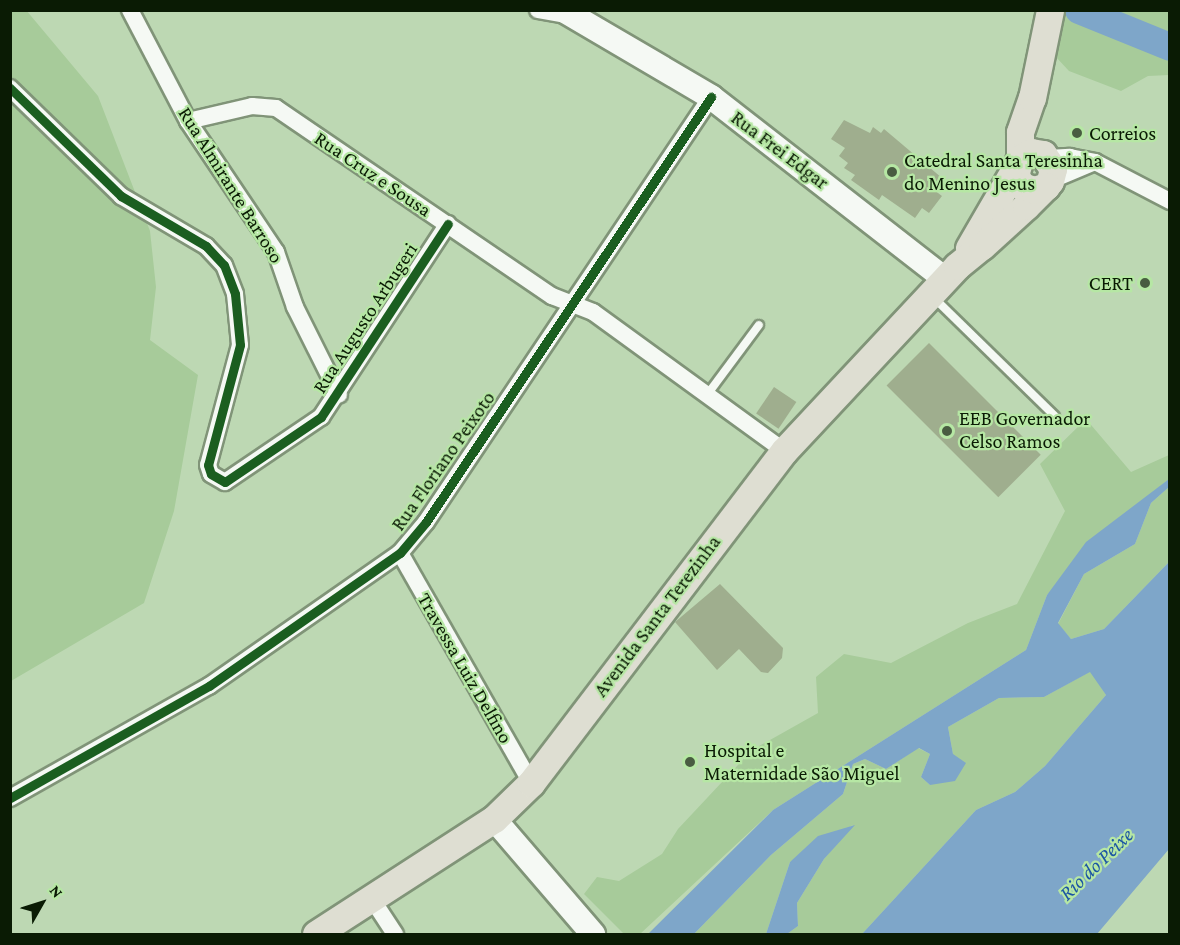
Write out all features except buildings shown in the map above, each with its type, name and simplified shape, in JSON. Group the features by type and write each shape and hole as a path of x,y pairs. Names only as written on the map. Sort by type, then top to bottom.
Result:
{"main road":[{"path":"1037,168 1020,132 1032,98 1050,10"},
{"name":"Avenida Santa Terezinha","path":"316,934 494,819 531,783 784,451 965,259 1037,168"}],"street":[{"name":"Rua Almirante Barroso","path":"130,10 188,122 276,252 295,307 339,395"},
{"name":"Rua Frei Edgar","path":"538,10 567,13 711,98 938,286"},
{"name":"Rua Augusto Arbugeri","path":"10,88 121,196 206,246 224,265 235,294 240,345 208,465 211,474 225,482 234,479 321,417 339,395 448,224"},
{"name":"Rua Floriano Peixoto","path":"10,798 209,686 399,553 426,522 711,98"},
{"name":"Rua Cruz e Sousa","path":"188,122 252,106 276,108 552,296 593,312 784,451"},
{"path":"1037,168 1070,157 1095,162 1170,201"},
{"path":"1037,168 1095,162"},
{"name":"Travessa Luiz Delfino","path":"399,553 531,783"},
{"path":"494,819 593,934"},
{"path":"372,899 395,934"}],"lane":[{"path":"938,286 1055,416"},
{"path":"707,395 759,325"}],"green space":[{"path":"26,10 98,96 150,231 156,287 150,340 198,375 174,511 144,603 11,681 10,11"},
{"path":"1067,11 1169,52 1169,75 1148,76 1121,91 1069,71 1056,57 1057,36"},
{"path":"1104,11 1169,11 1169,36"},
{"path":"1086,419 1131,472 1169,455 1169,479 1115,523 1047,595 1026,650 773,810 640,934 624,934 584,894 597,877 619,881 662,854 678,829 752,750 818,713 816,677 844,654 891,663 968,623 1017,604 1065,511 1040,464"},
{"path":"1169,487 1169,562 1104,629 1071,639 1058,624 1084,574 1135,544 1151,503"},
{"path":"1091,671 1106,695 1045,766 1015,792 976,810 862,934 787,934 798,926 797,903 824,859 853,825 790,862 766,934 694,934 771,855 843,794 853,764 865,759 886,769 918,748 930,754 921,777 930,785 953,754 948,727 999,698 1044,697"}],"water":[{"name":"Rio do Peixe","path":"1169,479 1169,487 1151,503 1135,544 1084,574 1058,623 1071,639 1104,629 1169,562 1169,849 1097,934 862,934 976,810 1015,792 1045,766 1106,695 1090,672 1044,697 999,698 948,727 953,754 966,763 955,781 930,785 921,777 930,754 919,748 886,769 865,759 853,764 843,794 771,855 694,934 648,934 773,810 1026,650 1047,595 1086,542"},
{"path":"855,825 824,859 797,903 798,926 787,934 766,934 790,862 818,836"}],"waterway":[{"path":"1079,10 1170,47"}],"cycle path":[{"path":"10,88 121,196 206,246 224,265 235,294 240,345 208,465 211,474 225,482 321,417 448,224"},
{"path":"10,798 209,686 400,553 426,522 711,97"}],"place":[{"name":"Correios","path":"1077,133"},
{"name":"Catedral Santa Teresinha do Menino Jesus","path":"892,172"},
{"name":"CERT","path":"1145,283"},
{"name":"EEB Governador Celso Ramos","path":"947,431"},
{"name":"Hospital e Maternidade São Miguel","path":"690,762"}]}
